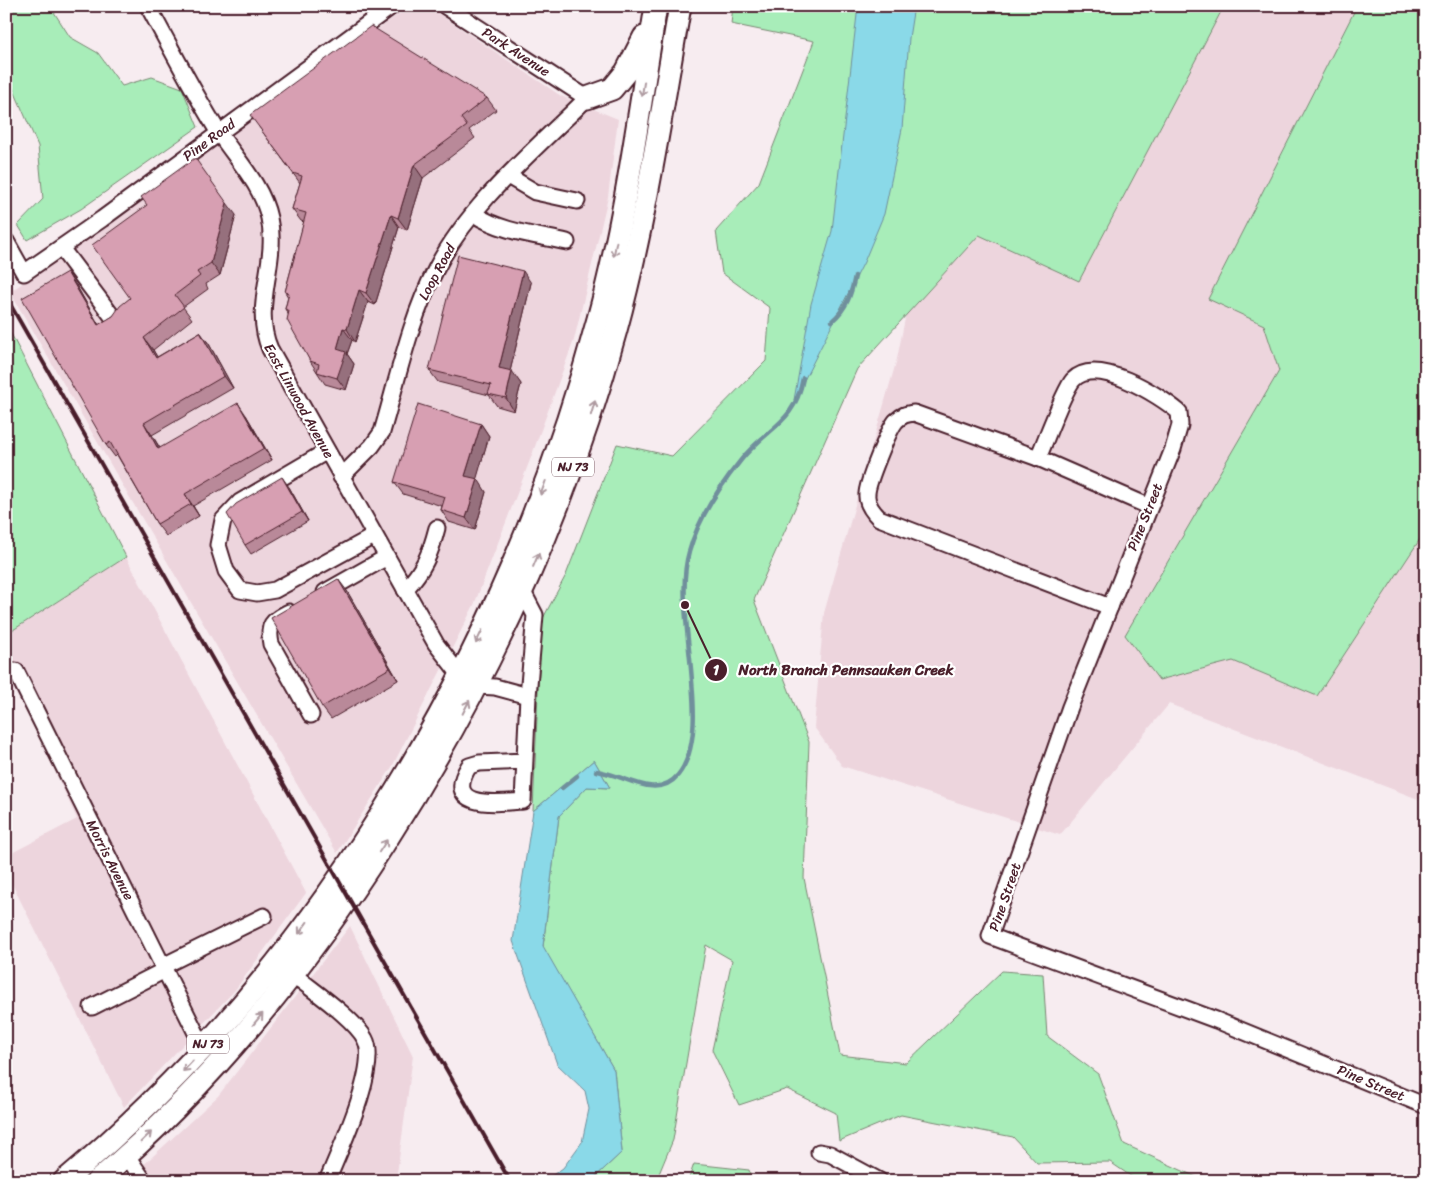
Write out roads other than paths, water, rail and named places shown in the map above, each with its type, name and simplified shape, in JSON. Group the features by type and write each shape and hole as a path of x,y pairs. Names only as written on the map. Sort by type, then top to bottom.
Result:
{"highway":[{"path":"587,98 612,89 626,72 642,44 655,6"},
{"name":"NJ 73","path":"97,1181 127,1156 226,1056 294,975 357,887 453,733 492,610 533,514 584,368 612,266 655,6"},
{"name":"NJ 73","path":"64,1181 138,1116 204,1048 276,964 332,888 468,681 523,592 570,477 616,330 650,183 680,6"}],"street":[{"name":"East Linwood Avenue","path":"148,6 219,133 262,196 269,216 272,249 262,311 266,340 374,536 441,652 468,681"},
{"name":"Pine Road","path":"6,242 24,273 392,6"},
{"name":"Park Avenue","path":"445,6 587,98"},
{"name":"Loop Road","path":"341,477 379,439 428,284 448,248 474,214 508,176 587,98"},
{"path":"508,176 535,192 577,201"},
{"path":"474,214 487,223 502,228 567,242"},
{"path":"61,248 115,320"},
{"name":"Pine Street","path":"1038,458 1072,381 1083,372 1092,370 1107,373 1164,400 1179,412 1180,425 1173,449 1148,506 1070,707 990,936 1216,1020 1426,1106"},
{"path":"1110,607 878,518 870,508 867,494 872,474 895,422 904,414 914,413 1038,458 1148,506"},
{"path":"327,451 240,502 223,520 218,545 226,571 240,590 257,592 275,590 374,536"},
{"path":"405,590 421,572 431,553 437,528"},
{"path":"315,598 386,557"},
{"path":"523,592 534,614 525,761"},
{"path":"298,607 273,622 268,632 271,644 311,714"},
{"name":"Morris Avenue","path":"16,671 204,1048"},
{"path":"468,681 528,696"},
{"path":"92,1008 264,916"},
{"path":"294,975 357,1028 368,1047 367,1074 327,1181"},
{"path":"819,1152 830,1154 880,1181"},
{"path":"127,1156 144,1181"}],"water":[{"path":"858,6 914,6 909,38 902,129 884,214 864,262 794,400 811,304 832,231"},
{"path":"594,760 610,788 587,787 559,816 543,946 614,1070 622,1152 591,1181 544,1181 563,1168 582,1142 589,1109 585,1091 557,1064 513,941 533,811"}],"waterway":[{"path":"832,321 848,301 855,276"},
{"path":"596,771 649,786 660,786 669,783 678,775 689,754 693,729 693,700 685,606 685,577 689,552 698,527 718,492 741,460 779,424 794,406 803,378"},
{"path":"562,788 577,776"}],"railway":[{"path":"6,297 510,1181"}],"place":[{"name":"North Branch Pennsauken Creek","path":"685,605"}]}
